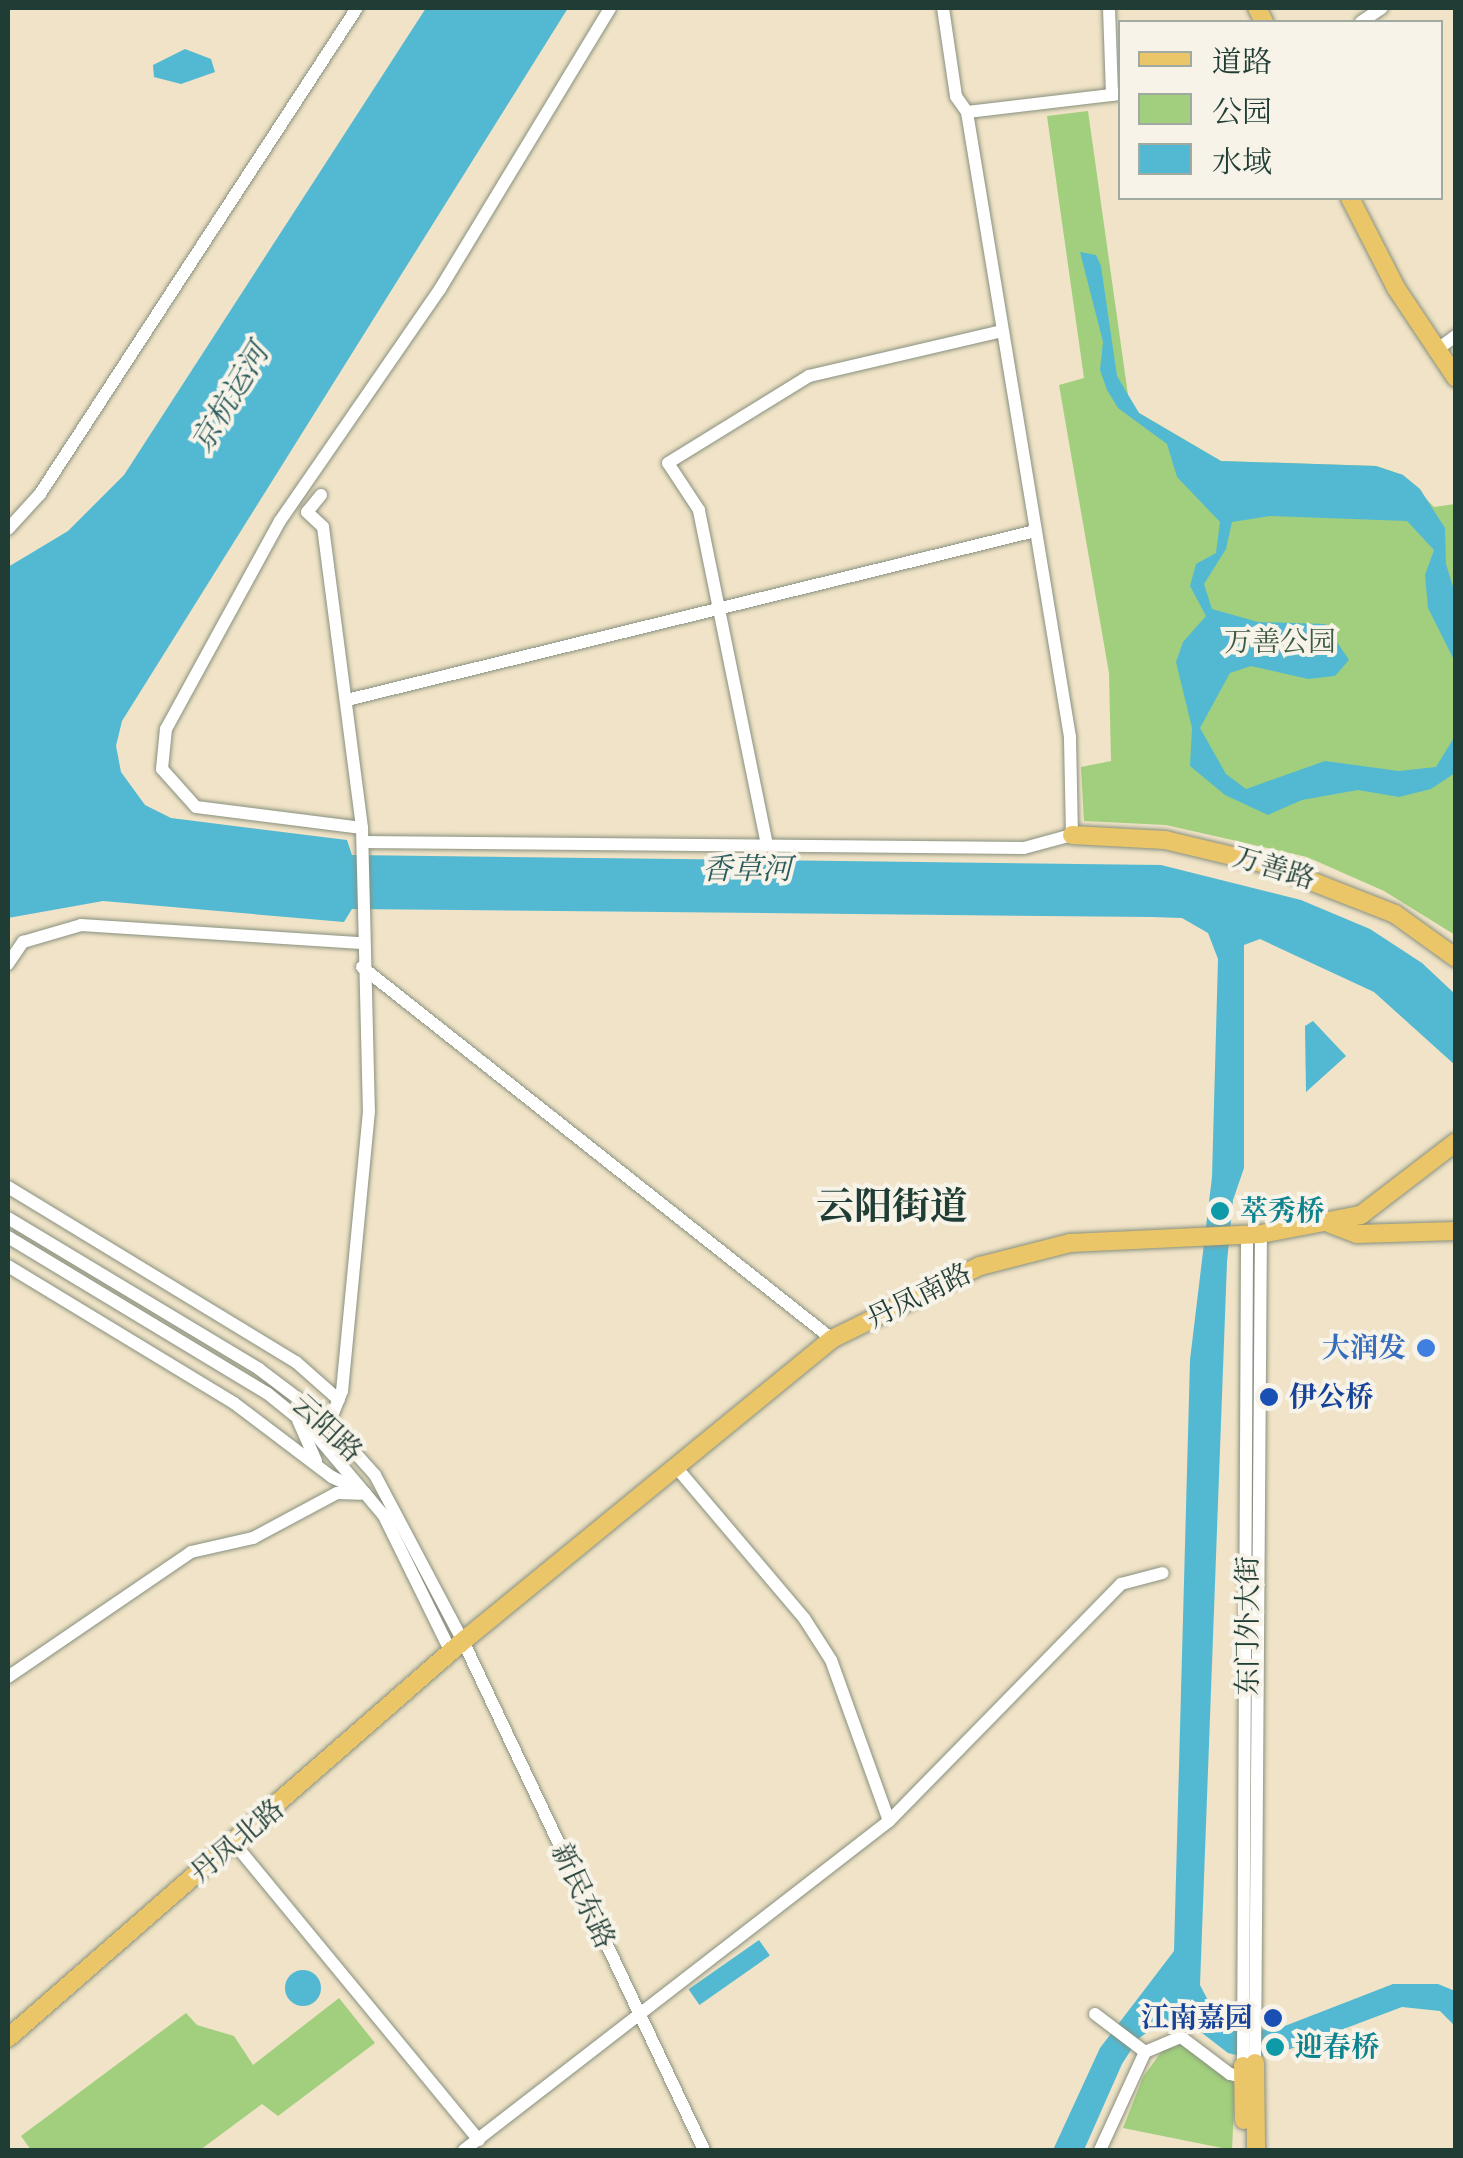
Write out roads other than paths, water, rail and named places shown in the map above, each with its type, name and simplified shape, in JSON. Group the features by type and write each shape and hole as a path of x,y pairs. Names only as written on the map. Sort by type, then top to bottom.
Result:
{"main road":[{"path":"1351,200 1435,351 1456,378"},
{"name":"万善路","path":"1072,835 1165,840 1270,865 1395,914 1456,958"},
{"name":"丹凤南路","path":"457,1646 832,1339 980,1266 1070,1243 1246,1234 1330,1224 1361,1215 1456,1142"},
{"path":"1330,1224 1357,1234 1456,1231"},
{"name":"丹凤北路","path":"8,2038 457,1646"},
{"path":"1245,2150 1249,2071"},
{"path":"1249,2071 1256,2150"}],"street":[{"path":"8,529 40,494 357,8"},
{"path":"362,828 196,808 162,769 166,729 280,521 430,304 610,8"},
{"path":"363,844 1024,848 1072,835 1070,737 998,332 967,112 956,96 943,8"},
{"path":"967,112 1116,94 1109,8"},
{"path":"766,844 700,510 668,464 809,376 998,332"},
{"path":"1435,351 1456,336"},
{"path":"321,495 307,512 323,528 362,828 360,923 368,1168 338,1400 330,1424"},
{"path":"347,700 1031,532"},
{"path":"8,964 24,942 81,925 361,943"},
{"path":"362,967 832,1339"},
{"path":"8,1188 296,1362 338,1400"},
{"name":"云阳路","path":"8,1218 260,1370 330,1424 375,1475 457,1646"},
{"name":"东门外大街","path":"1246,1234 1249,2071"},
{"name":"云阳路","path":"8,1237 297,1418 367,1494 457,1646"},
{"path":"8,1266 234,1402 318,1466 367,1494"},
{"path":"297,1418 318,1466 337,1492"},
{"path":"676,1467 804,1618 831,1660 888,1821"},
{"path":"8,1677 191,1552 254,1538 337,1492 367,1494"},
{"path":"464,2150 888,1821 1121,1584 1163,1573"},
{"name":"新民东路","path":"457,1646 704,2150"},
{"path":"234,1843 479,2140"},
{"path":"1095,2014 1144,2051"},
{"path":"1100,2150 1144,2051 1182,2037 1249,2071"}],"water":[{"path":"426,8 568,8 122,721 116,746 121,772 145,805 171,818 347,840 352,855 1161,865 1301,900 1370,929 1422,963 1455,994 1455,1065 1374,992 1260,939 1244,945 1244,1168 1233,1200 1227,1262 1200,1985 1212,2008 1245,2030 1277,2029 1393,1984 1438,1984 1455,1991 1455,2026 1440,2011 1402,2007 1285,2051 1248,2058 1228,2053 1193,2026 1161,2022 1138,2039 1122,2064 1084,2150 1053,2150 1100,2048 1174,1951 1190,1360 1212,1177 1218,959 1208,933 1182,918 1152,917 352,909 344,922 103,901 8,918 8,567 68,531 124,475"},
{"path":"185,49 211,59 215,72 181,84 154,77 153,65"},
{"path":"1080,252 1096,255 1101,266 1117,376 1139,413 1221,461 1376,466 1403,475 1420,489 1445,528 1446,564 1455,593 1455,662 1428,608 1425,575 1434,550 1407,521 1270,516 1232,522 1226,549 1204,584 1212,609 1258,622 1325,624 1349,660 1335,676 1308,679 1251,666 1230,673 1200,728 1226,774 1246,789 1325,761 1399,771 1436,767 1455,736 1455,773 1431,789 1399,797 1358,790 1302,800 1268,815 1225,795 1190,766 1192,728 1176,662 1183,642 1206,616 1190,586 1196,564 1216,553 1220,522 1177,477 1167,444 1118,408 1107,390 1100,370 1103,342"},
{"path":"1313,1021 1346,1056 1306,1092 1305,1026"},
{"path":"759,1940 770,1956 699,2005 689,1989"},
{"path":"303,1970 315,1976 321,1988 315,2000 303,2006 291,2000 285,1988 291,1976"}],"place":[{"name":"萃秀桥","path":"1220,1211"},
{"name":"大润发","path":"1426,1348"},
{"name":"伊公桥","path":"1269,1397"},
{"name":"江南嘉园","path":"1273,2018"},
{"name":"迎春桥","path":"1275,2047"}],"district":[{"name":"云阳街道","path":"892,1207"}],"water label":[{"name":"京杭运河","path":"230,398"},
{"name":"香草河","path":"747,869"}],"park label":[{"name":"万善公园","path":"1280,642"}]}
